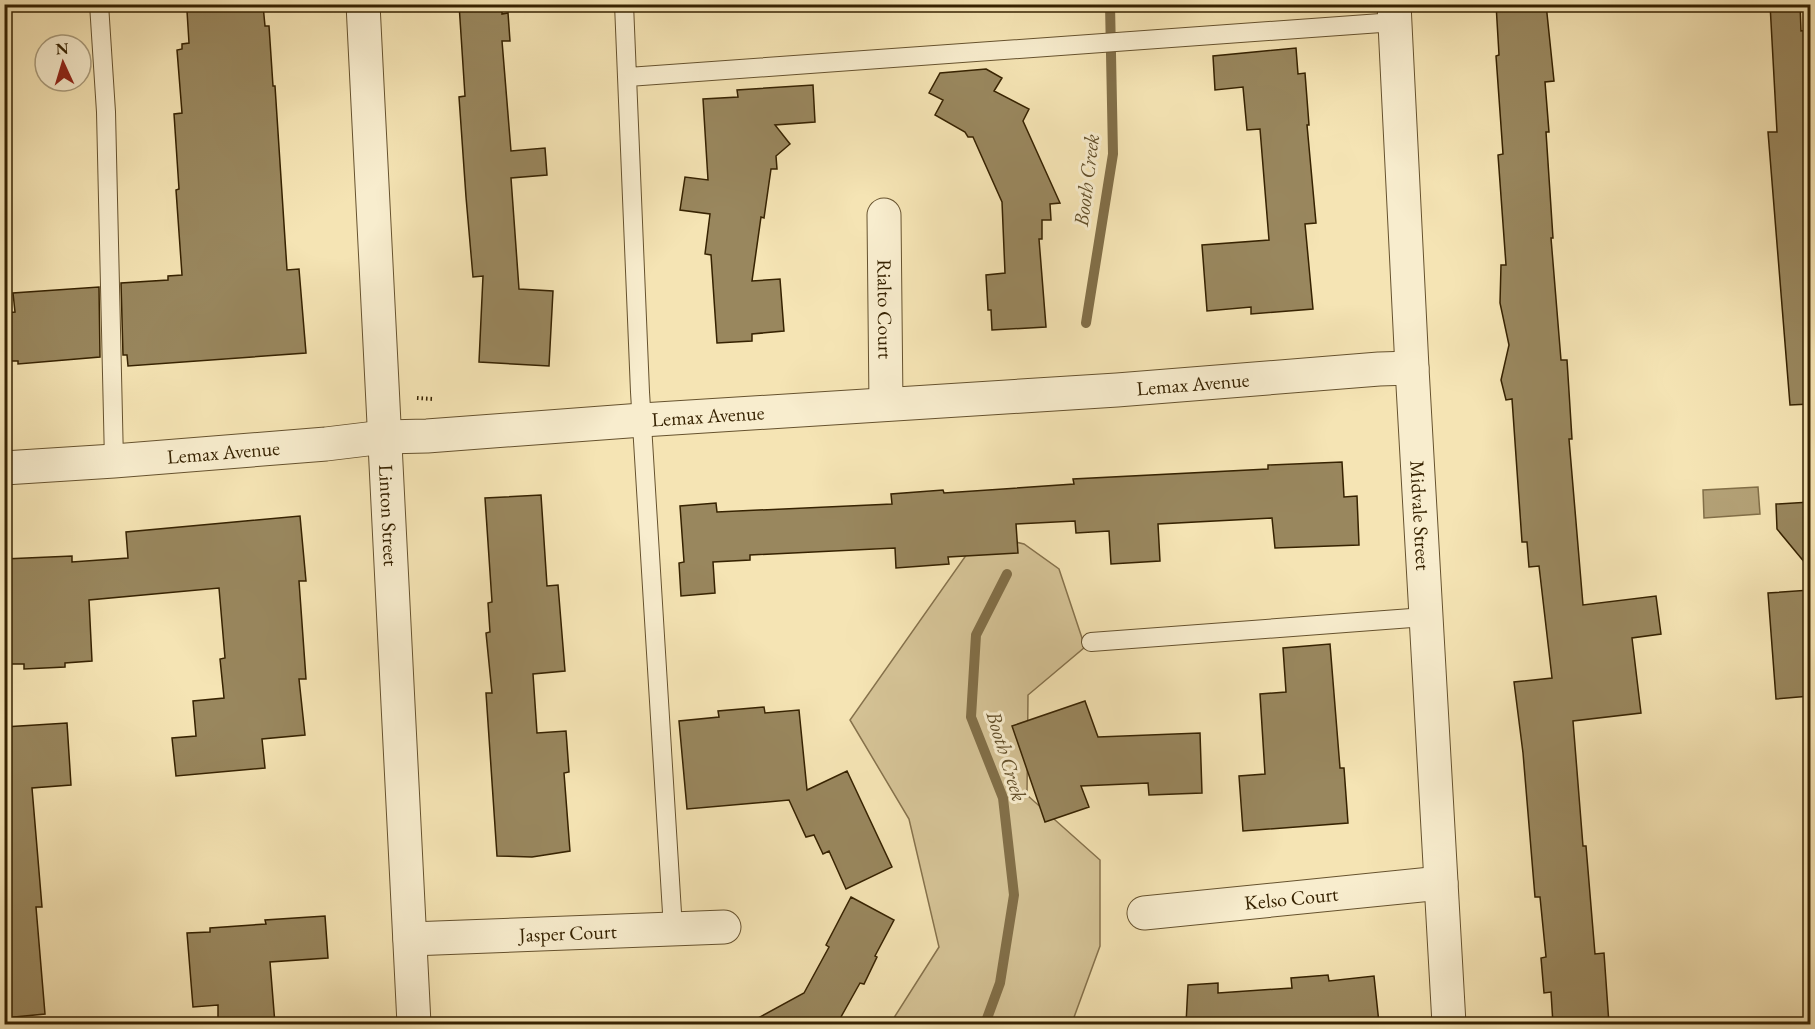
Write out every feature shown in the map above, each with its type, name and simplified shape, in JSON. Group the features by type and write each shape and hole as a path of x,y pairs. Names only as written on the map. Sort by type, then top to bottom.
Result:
{"street":[{"name":"Linton Street","path":"363,4 414,1024"},
{"name":"Midvale Street","path":"1394,13 1425,616 1449,1024"},
{"name":"Rialto Court","path":"884,215 886,404"},
{"name":"Lemax Avenue","path":"4,468 326,444 384,437 1117,390 1412,368"},
{"name":"Kelso Court","path":"1144,912 1441,883"},
{"name":"Jasper Court","path":"410,939 724,927"}],"lane":[{"path":"99,4 106,112 114,461"},
{"path":"624,4 642,420 673,929"},
{"path":"628,77 1394,13"},
{"path":"1091,642 1425,616"}],"shaded area":[{"path":"1758,487 1760,514 1704,518 1703,490"},
{"path":"981,534 1024,544 1059,569 1085,647 1028,695 1027,795 1100,860 1100,946 1070,1024 890,1024 939,947 909,819 850,720"}],"building":[{"path":"459,4 502,4 502,14 508,13 510,41 502,41 511,151 545,148 547,175 511,178 519,289 553,291 549,366 479,362 483,276 473,277 459,97 465,96"},
{"path":"1496,4 1546,4 1554,81 1545,82 1549,132 1546,132 1553,238 1551,238 1561,360 1567,360 1572,439 1569,439 1583,605 1656,596 1661,634 1632,638 1641,713 1573,721 1595,954 1604,953 1609,1024 1553,1024 1551,992 1544,993 1541,958 1546,957 1540,897 1535,897 1523,753 1514,682 1552,678 1539,566 1529,567 1527,542 1522,542 1512,399 1506,400 1501,380 1509,345 1500,303 1501,265 1506,265 1498,155 1503,154 1496,56 1499,55"},
{"path":"1770,4 1800,4 1801,31 1810,30 1810,404 1790,405 1768,132 1777,132"},
{"path":"263,5 265,26 269,26 273,86 275,86 287,270 299,269 306,353 128,366 127,355 123,355 121,283 168,280 168,276 182,275 174,114 182,113 177,50 182,49 182,44 189,43 187,11"},
{"path":"1296,48 1298,74 1305,73 1309,125 1307,125 1316,223 1305,224 1313,309 1251,314 1251,307 1207,311 1202,245 1269,240 1260,129 1247,130 1243,87 1215,90 1213,56"},
{"path":"986,69 1002,78 994,91 1029,109 1023,121 1060,203 1050,204 1051,220 1042,220 1042,239 1039,239 1046,327 992,330 991,310 988,310 986,275 1005,273 1002,202 973,137 968,137 965,132 935,115 943,100 929,93 940,73"},
{"path":"813,85 815,122 775,125 790,144 776,156 777,169 771,169 764,218 761,217 752,281 780,279 784,331 752,334 752,341 717,343 711,255 705,254 710,214 680,210 685,177 708,180 703,99 738,97 737,90"},
{"path":"99,287 100,357 18,364 18,361 4,361 4,313 15,312 13,293"},
{"path":"1342,462 1344,497 1357,496 1359,545 1275,548 1272,518 1158,524 1160,561 1111,564 1109,531 1076,533 1075,521 1016,524 1018,553 948,557 949,564 896,568 895,548 750,555 750,560 713,562 715,593 681,596 679,563 684,562 680,506 716,503 717,512 892,504 891,494 943,490 944,493 1074,484 1073,479 1268,469 1268,465"},
{"path":"541,495 547,586 558,585 565,671 533,674 537,733 566,731 569,772 564,773 570,851 532,857 497,856 486,693 492,693 486,633 490,632 488,603 492,602 485,498"},
{"path":"1810,502 1810,569 1777,529 1776,504"},
{"path":"300,516 306,581 299,581 306,679 299,679 305,735 262,739 265,768 176,776 172,738 196,736 193,701 224,698 220,659 225,658 219,588 89,600 92,661 65,663 65,667 24,669 24,664 4,664 4,559 72,556 72,562 128,558 126,532"},
{"path":"1810,590 1810,696 1776,699 1768,593"},
{"path":"1330,644 1340,768 1344,768 1348,823 1243,831 1239,776 1265,774 1260,694 1286,692 1283,648"},
{"path":"1085,701 1098,737 1200,733 1202,793 1149,795 1148,783 1081,786 1089,807 1045,822 1012,726"},
{"path":"764,707 765,713 799,710 807,790 847,771 892,867 846,889 829,851 823,854 814,835 806,837 789,800 687,809 679,721 719,717 718,711"},
{"path":"67,723 71,785 32,788 42,907 36,907 45,1014 4,1018 4,727"},
{"path":"851,897 894,920 875,956 877,957 864,984 860,983 837,1024 747,1024 804,993 829,947 826,945"},
{"path":"325,916 328,958 270,962 275,1024 218,1024 218,1005 193,1007 187,933 210,932 210,928 266,924 265,920"},
{"path":"1328,975 1329,981 1374,976 1379,1023 1186,1024 1188,985 1218,983 1218,993 1292,988 1291,978"}],"waterway":[{"name":"Booth Creek","path":"1086,323 1113,154 1110,4"},
{"name":"Booth Creek","path":"985,1024 1000,983 1014,895 1003,798 971,717 976,635 1007,574"}]}
